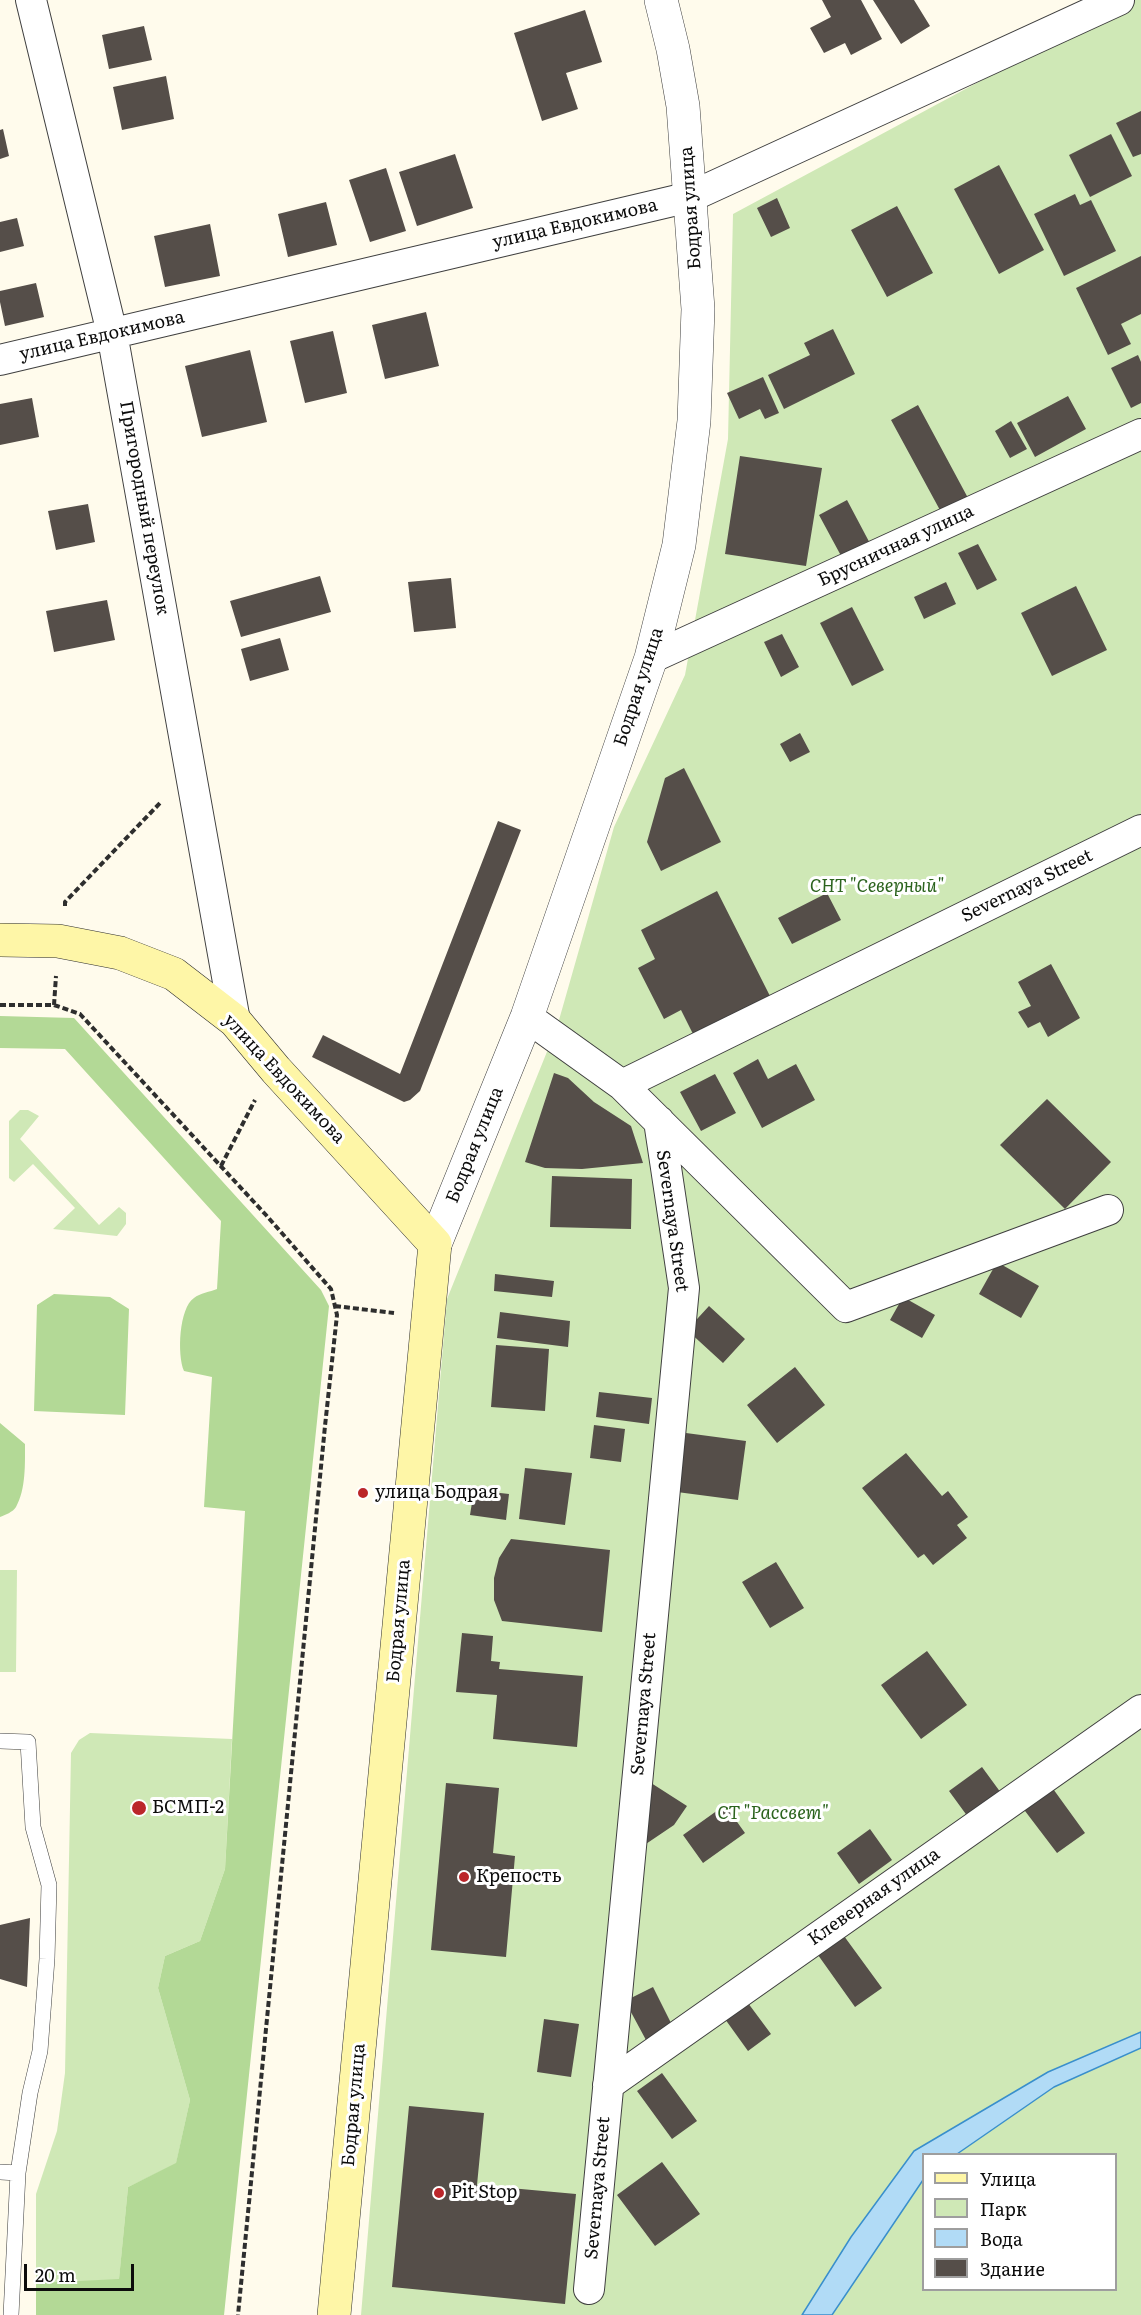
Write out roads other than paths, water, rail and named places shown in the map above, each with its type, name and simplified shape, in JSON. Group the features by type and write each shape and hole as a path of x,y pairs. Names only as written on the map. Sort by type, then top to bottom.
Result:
{"main road":[{"name":"улица Евдокимова","path":"0,940 57,941 120,953 174,974 235,1021 276,1070 435,1244"},
{"name":"Бодрая улица","path":"334,2315 435,1244"}],"street":[{"name":"Пригородный переулок","path":"31,0 112,333 235,1021"},
{"name":"Бодрая улица","path":"435,1244 527,1017 651,658 679,545 694,421 698,309 683,106 661,0"},
{"name":"улица Евдокимова","path":"0,360 690,197 1119,0"},
{"name":"Брусничная улица","path":"651,658 1141,434"},
{"name":"Severnaya Street","path":"622,1085 1141,830"},
{"name":"Severnaya Street","path":"527,1017 622,1085 846,1306 1107,1210"},
{"name":"Severnaya Street","path":"589,2289 684,1287 659,1121"},
{"name":"Клеверная улица","path":"608,2085 1141,1710"}],"lane":[{"path":"0,1741 28,1742 33,1827 50,1885 40,2051 30,2093 18,2173 11,2315"},
{"path":"0,2172 18,2173"}],"water":[{"path":"1141,2032 1141,2048 1054,2087 958,2153 922,2153 922,2181 832,2315 802,2315 851,2237 914,2151 1048,2072"}],"place":[{"name":"улица Бодрая","path":"363,1493"},
{"name":"БСМП-2","path":"139,1808"},
{"name":"Крепость","path":"464,1877"},
{"name":"Pit Stop","path":"439,2193"}],"park label":[{"name":"СНТ \"Северный\"","path":"877,887"},
{"name":"СТ \"Рассвет\"","path":"773,1814"}]}
